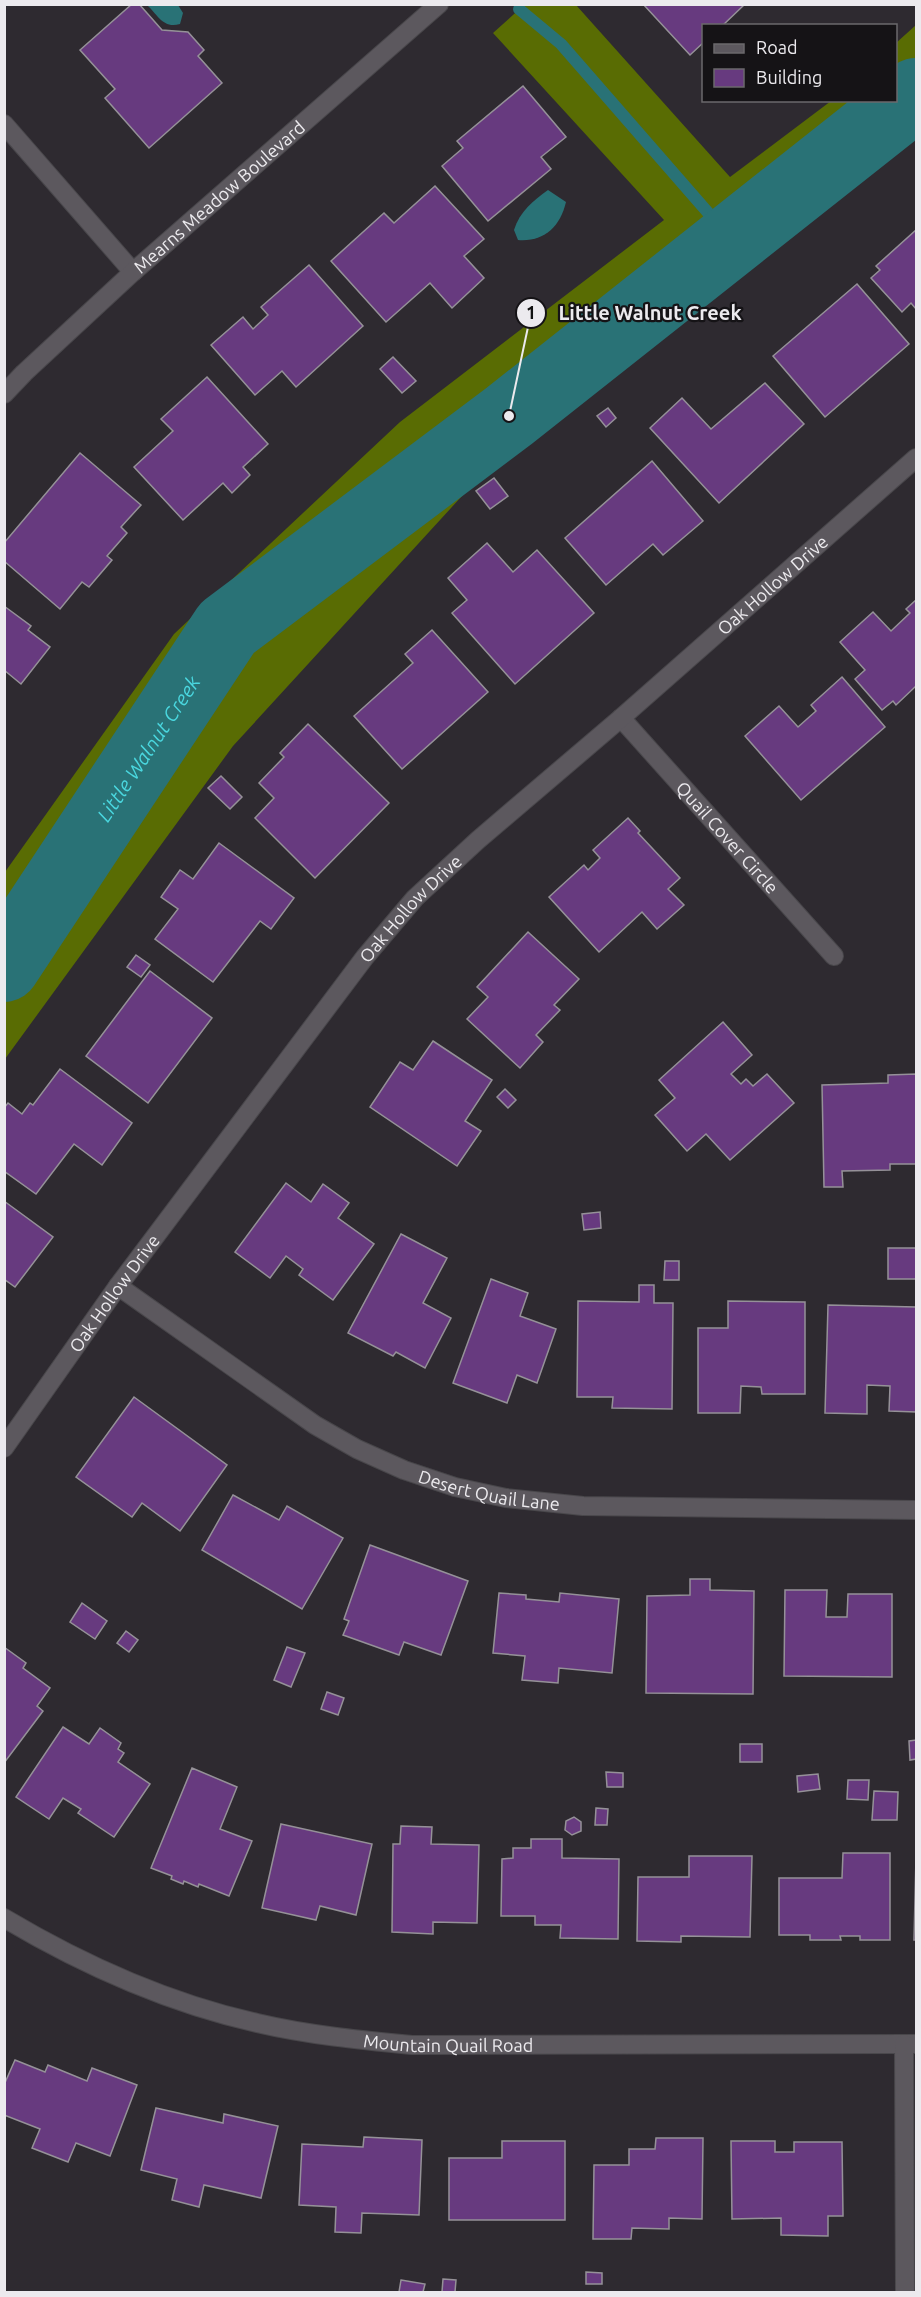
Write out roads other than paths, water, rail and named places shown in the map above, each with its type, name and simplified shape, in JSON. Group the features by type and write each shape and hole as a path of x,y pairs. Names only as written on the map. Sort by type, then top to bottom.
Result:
{"street":[{"name":"Mearns Meadow Boulevard","path":"4,394 133,272 439,4"},
{"path":"4,124 133,272"},
{"name":"Oak Hollow Drive","path":"4,1448 118,1286 365,957 416,898 478,840 621,718 916,458"},
{"name":"Quail Cover Circle","path":"621,718 834,956"},
{"name":"Desert Quail Lane","path":"118,1286 315,1425 357,1449 404,1470 455,1487 506,1498 583,1506 916,1510"},
{"name":"Mountain Quail Road","path":"4,1918 45,1942 111,1974 184,2002 257,2023 332,2037 412,2045 910,2044"},
{"path":"905,2292 910,2044"}],"water":[{"path":"147,5 178,5 183,13 180,24 165,23"},
{"path":"548,190 566,202 560,219 550,231 543,235 518,240 514,230 523,212"}],"waterway":[{"path":"519,9 561,44 731,239"},
{"name":"Little Walnut Creek","path":"4,966 227,628 509,416 916,94"}],"place":[{"name":"Little Walnut Creek","path":"509,416"}]}
